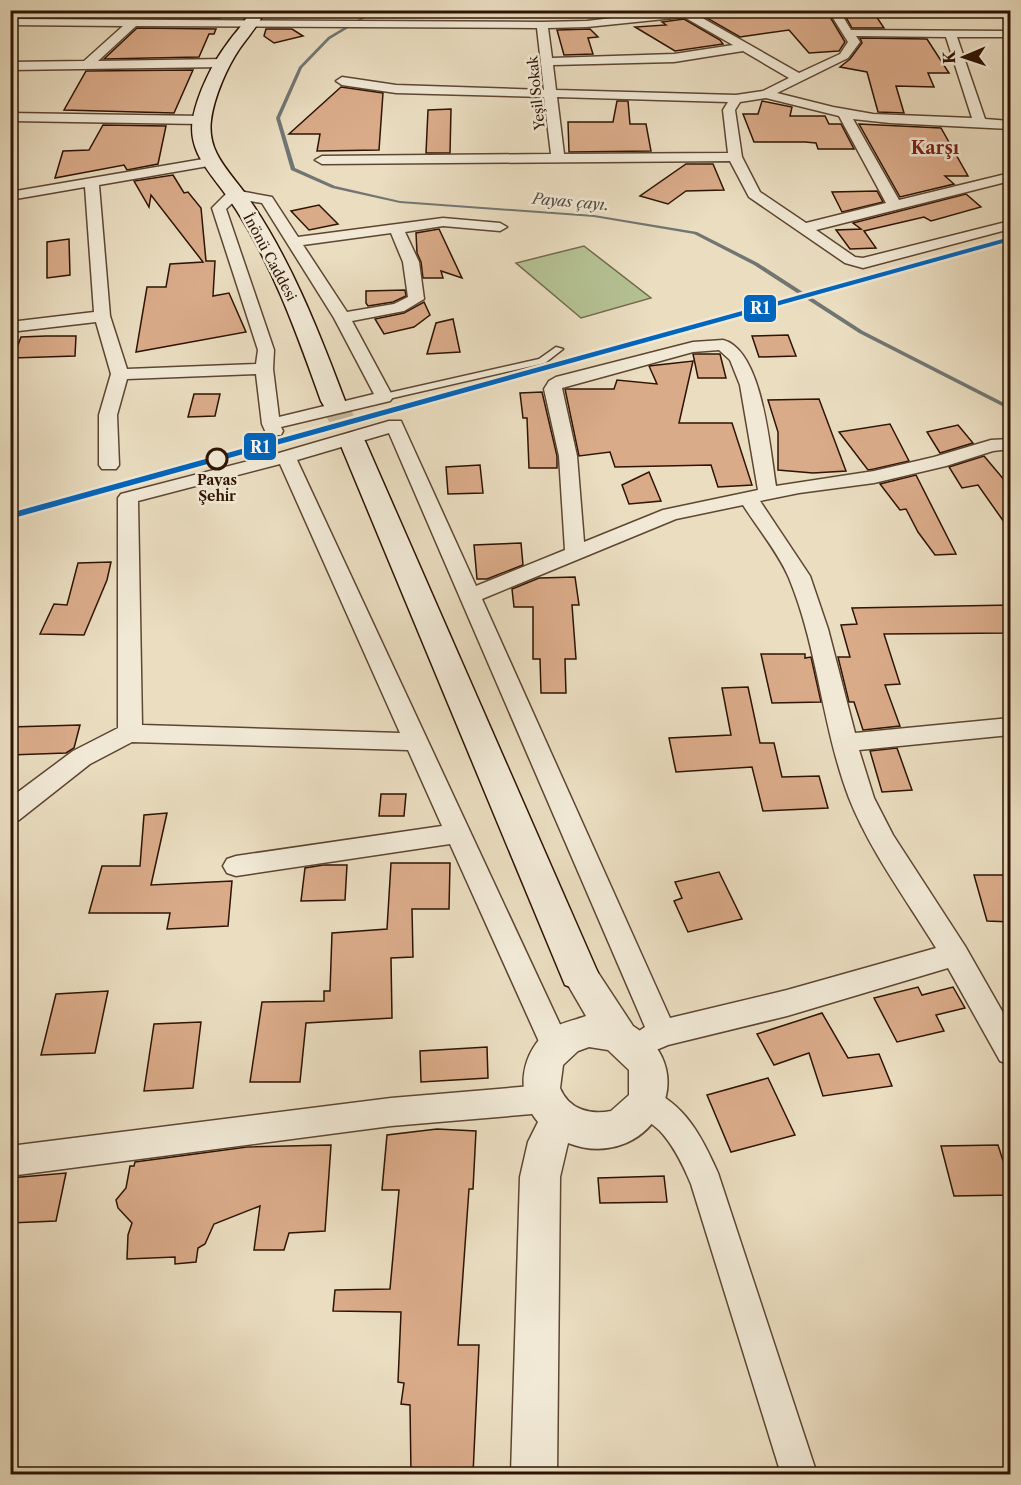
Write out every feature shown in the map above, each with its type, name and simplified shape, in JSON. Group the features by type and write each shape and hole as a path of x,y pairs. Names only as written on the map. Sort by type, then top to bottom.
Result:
{"main road":[{"path":"227,57 235,16"},
{"path":"227,57 256,16"},
{"name":"İnönü Caddesi","path":"227,57 201,120 203,143 208,162 234,194 263,238 305,324 333,401"},
{"path":"352,441 579,973"}],"street":[{"path":"113,22 119,10"},
{"path":"10,22 134,22 256,16 299,23 542,25 587,24 715,10"},
{"path":"342,81 396,89 736,99 766,94 844,56 854,42 833,10"},
{"path":"299,23 316,13"},
{"path":"685,13 798,78"},
{"path":"10,33 28,22"},
{"path":"87,65 134,22"},
{"name":"Yeşil Sokak","path":"542,25 558,158"},
{"path":"848,33 1011,34"},
{"path":"951,35 979,121"},
{"path":"548,62 675,58 744,47"},
{"path":"10,66 87,65 227,57"},
{"path":"766,94 844,113 907,120 1011,124"},
{"path":"736,99 729,110 735,157 754,194 850,260 863,263 1011,225"},
{"path":"844,113 861,148 895,206"},
{"path":"10,117 201,120"},
{"path":"322,160 735,157"},
{"path":"10,196 208,162"},
{"path":"805,228 1011,177"},
{"path":"92,183 102,316 120,374 108,415 109,465"},
{"path":"234,194 267,200 295,242 342,318 384,397 272,428 264,369 266,350 219,208 234,194"},
{"path":"295,242 454,222 500,226"},
{"path":"342,318 398,308 416,299 417,283 413,263 395,228"},
{"path":"10,327 102,316"},
{"path":"576,552 568,456 553,389 562,381 693,347 723,345 738,358 749,385 758,496 798,576 817,629 845,743 862,798 883,841 956,954 1011,1052"},
{"path":"120,374 264,369"},
{"path":"130,733 128,498 286,457 395,424 470,596 649,1073 650,1088 646,1102 632,1120 610,1131 593,1132 576,1128 553,1109 540,1085 541,1070 546,1057 579,1022 581,996 579,973"},
{"path":"470,596 670,514 700,506 874,477 939,462 991,446 1011,444"},
{"path":"286,457 459,833 564,1040"},
{"path":"845,743 1011,726"},
{"path":"10,813 75,761 102,743 130,733 418,742"},
{"path":"237,866 459,833"},
{"path":"564,1040 589,1031 638,1040 787,1003 956,954"},
{"path":"579,973 638,1040"},
{"path":"646,1102 660,1110 677,1125 689,1142 707,1184 799,1474"},
{"path":"10,1161 391,1112 553,1109"},
{"path":"534,1474 540,1177 553,1109"}],"lane":[{"path":"384,397 542,361 559,349"}],"green space":[{"path":"584,246 651,298 581,318 516,263"}],"building":[{"path":"133,10 223,10 220,18 127,17"},
{"path":"753,10 826,10 845,42 839,51 809,53 789,30 740,37 705,17"},
{"path":"842,10 872,10 884,28 852,28"},
{"path":"684,19 723,44 675,51 635,27 666,25 662,22"},
{"path":"137,28 216,29 214,34 209,34 199,57 104,59"},
{"path":"266,29 292,29 303,36 274,43 264,36"},
{"path":"590,29 598,37 588,38 593,54 564,55 557,30"},
{"path":"860,38 927,39 949,73 928,73 934,87 896,86 904,113 878,112 867,72 840,67 850,59 862,43"},
{"path":"193,70 174,113 64,110 86,71"},
{"path":"341,87 383,93 379,150 317,151 320,134 289,134"},
{"path":"617,101 628,101 630,124 646,124 651,151 569,152 568,122 613,122"},
{"path":"762,101 792,107 790,116 825,116 829,124 841,124 854,149 818,149 816,143 805,142 754,142 743,114 758,114"},
{"path":"451,109 450,153 426,153 428,110"},
{"path":"859,124 941,128 968,176 945,176 954,184 900,197"},
{"path":"103,125 166,126 158,164 127,170 124,165 55,178 63,151 89,150"},
{"path":"686,164 713,164 724,190 686,191 668,204 640,196"},
{"path":"173,175 184,193 188,192 201,208 206,261 215,261 213,296 229,293 246,332 136,352 147,287 166,287 170,264 203,262 151,195 149,207 134,181"},
{"path":"877,191 883,202 842,212 832,192"},
{"path":"966,194 981,207 931,221 924,217 864,231 876,248 850,249 836,230 861,229 853,223"},
{"path":"319,205 338,224 309,230 291,211"},
{"path":"439,229 462,278 441,271 443,278 423,278 417,253 416,233"},
{"path":"69,239 70,275 47,278 47,242"},
{"path":"405,290 406,296 393,302 368,306 366,303 366,291"},
{"path":"424,302 430,315 414,327 384,334 375,319 404,313"},
{"path":"453,319 460,352 427,354 436,323"},
{"path":"788,335 796,356 759,357 752,336"},
{"path":"76,336 75,356 13,358 21,337"},
{"path":"693,354 720,354 726,378 698,378"},
{"path":"693,361 679,423 732,423 752,485 718,487 711,465 615,467 610,452 579,456 565,389 614,389 617,380 657,384 649,366"},
{"path":"542,392 557,456 557,468 529,468 527,418 523,418 520,393"},
{"path":"194,394 220,394 215,416 188,417"},
{"path":"819,399 846,471 813,473 778,470 778,432 768,400"},
{"path":"890,424 909,461 868,470 839,432"},
{"path":"958,425 973,443 940,453 927,432"},
{"path":"984,456 1011,488 1011,532 978,485 962,488 949,467"},
{"path":"480,465 483,493 448,494 446,467"},
{"path":"649,472 661,501 629,504 622,485"},
{"path":"916,475 956,554 935,555 918,532 906,509 900,510 880,484"},
{"path":"521,543 523,565 487,579 477,579 474,545"},
{"path":"111,562 107,580 84,635 40,634 54,604 67,605 78,563"},
{"path":"575,577 579,605 572,605 576,659 565,659 566,693 541,693 540,659 533,659 533,607 514,607 512,589 539,578"},
{"path":"1011,605 1011,633 884,634 900,684 885,685 900,726 863,730 854,702 849,702 838,657 850,657 841,625 857,624 852,608"},
{"path":"761,654 805,654 805,658 811,657 821,702 772,703"},
{"path":"748,687 760,743 774,743 782,777 819,776 828,808 763,811 752,767 676,772 669,738 731,735 722,688"},
{"path":"80,725 74,748 66,753 10,755 10,727"},
{"path":"897,748 912,790 882,792 870,751"},
{"path":"381,794 406,794 404,816 379,816"},
{"path":"167,813 151,885 232,881 228,926 167,929 170,913 89,913 102,866 140,866 144,815"},
{"path":"391,863 450,863 449,909 412,909 413,957 391,958 392,1018 306,1023 300,1082 250,1082 262,1002 324,1001 324,991 330,991 332,933 387,929"},
{"path":"347,865 345,900 301,901 305,868"},
{"path":"719,872 742,919 688,932 674,901 682,898 675,882"},
{"path":"974,875 1011,875 1011,922 987,921"},
{"path":"918,987 922,995 953,987 965,1008 936,1015 944,1031 897,1042 874,998"},
{"path":"108,991 95,1053 41,1055 56,994"},
{"path":"822,1013 848,1058 879,1054 892,1086 823,1096 809,1053 774,1065 757,1034"},
{"path":"201,1022 193,1088 144,1091 154,1024"},
{"path":"487,1047 488,1078 421,1082 420,1051"},
{"path":"768,1078 795,1135 731,1152 707,1095"},
{"path":"437,1129 476,1131 473,1189 469,1189 458,1345 479,1345 473,1474 411,1474 410,1405 401,1404 404,1383 398,1382 401,1312 333,1311 335,1290 390,1289 399,1190 382,1190 387,1135"},
{"path":"331,1145 325,1231 289,1233 284,1250 254,1250 260,1206 214,1224 205,1244 198,1248 196,1262 175,1264 175,1257 127,1259 128,1235 132,1223 118,1208 116,1200 126,1188 130,1166 134,1166 135,1162 247,1147"},
{"path":"998,1145 1011,1186 1011,1195 954,1196 941,1146"},
{"path":"66,1173 56,1221 10,1223 10,1178"},
{"path":"664,1176 667,1202 600,1203 598,1178"}],"waterway":[{"name":"Payas çayı.","path":"377,10 329,38 300,68 278,118 293,169 334,187 400,202 594,216 695,233 756,264 861,332 1010,408"}],"tunnel":[{"path":"333,401 352,441"}],"transit line":[{"name":"R1","path":"10,516 1010,239"}],"place":[{"name":"Payas Şehi̇r","path":"217,459"}],"district":[{"name":"Karşı","path":"935,148"}]}
